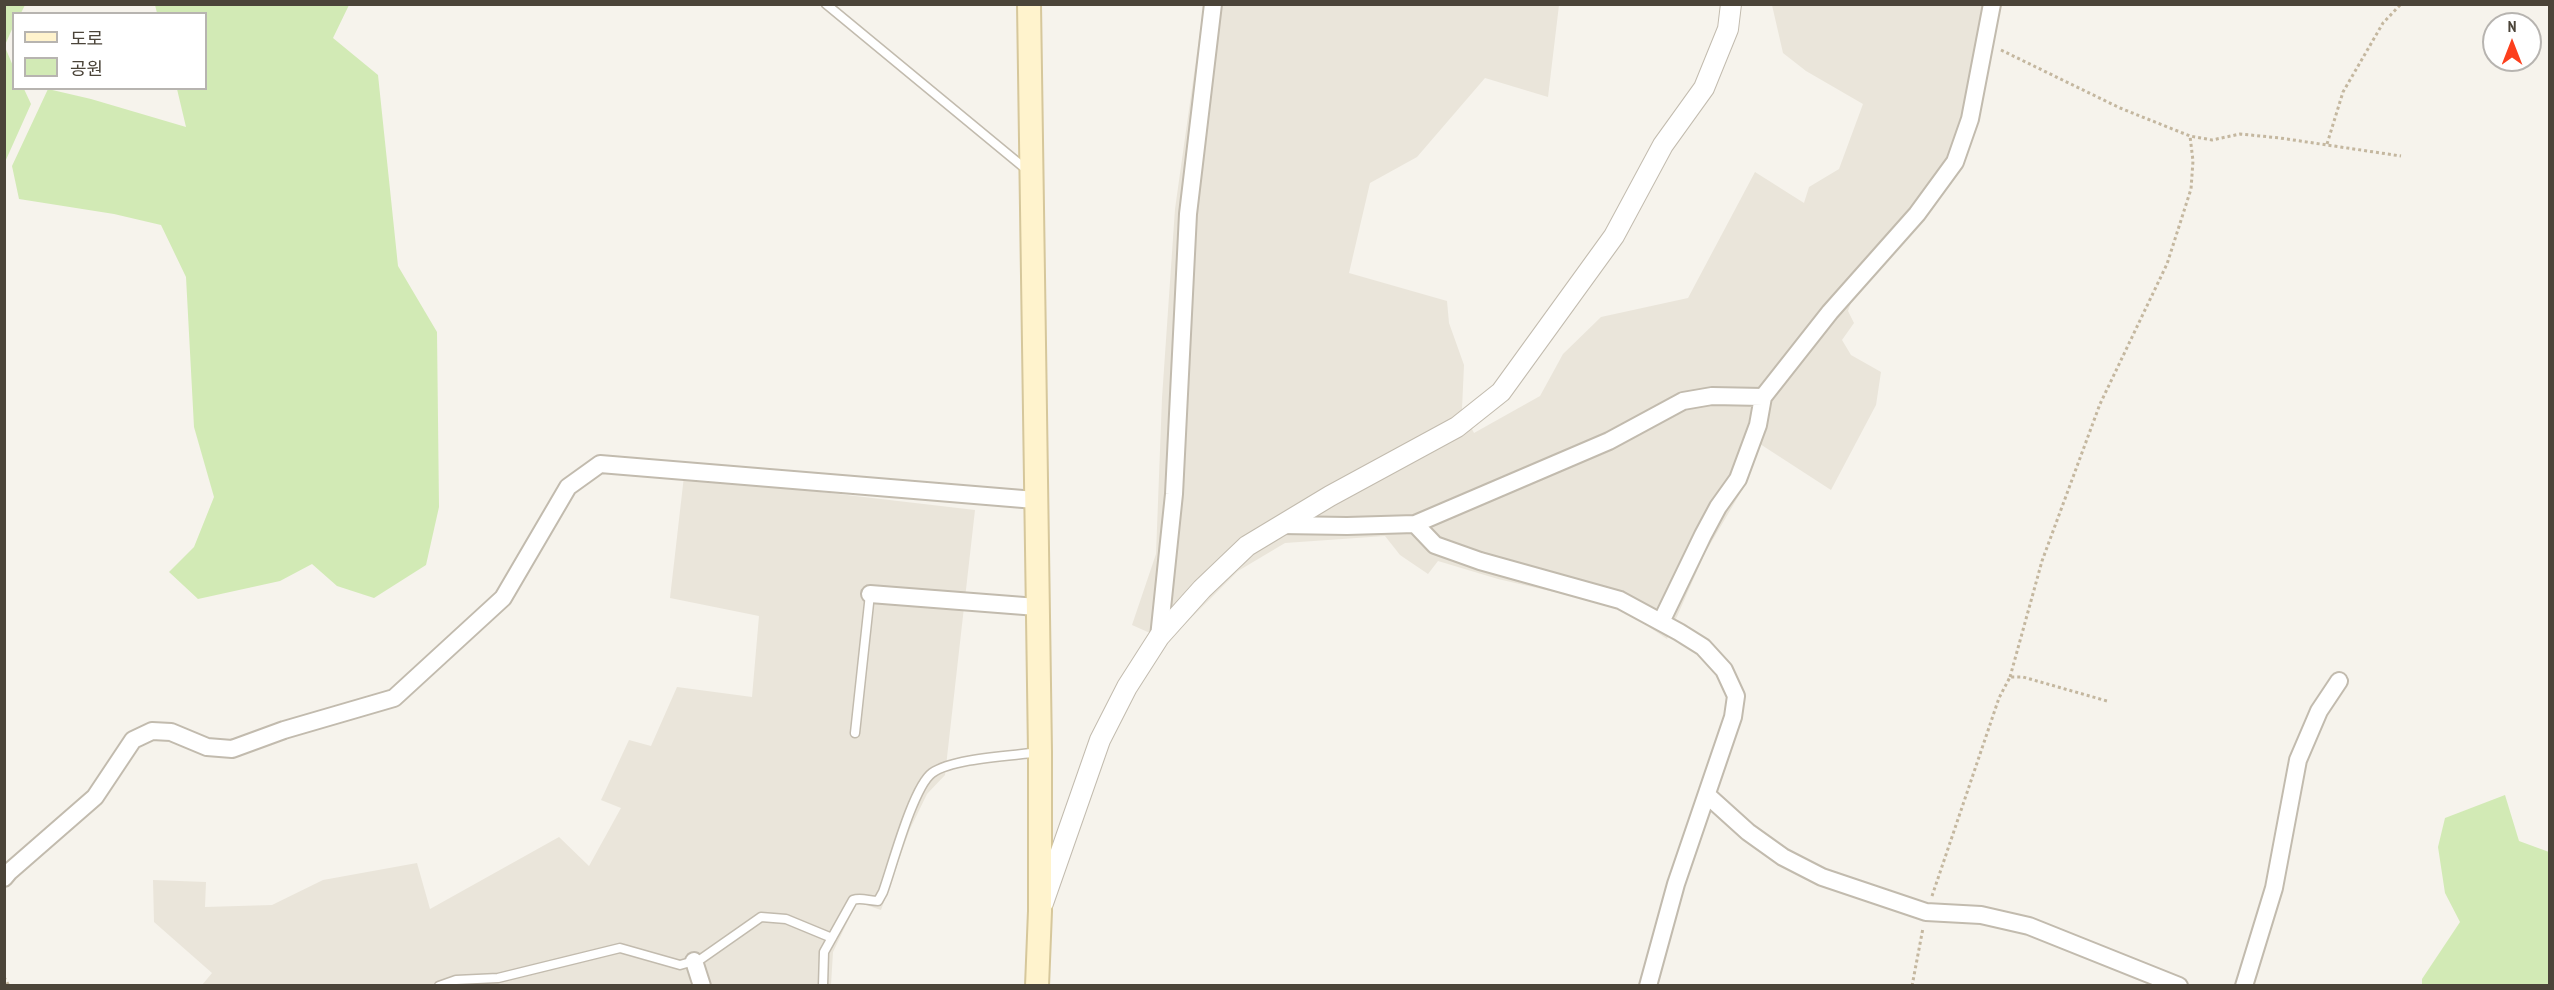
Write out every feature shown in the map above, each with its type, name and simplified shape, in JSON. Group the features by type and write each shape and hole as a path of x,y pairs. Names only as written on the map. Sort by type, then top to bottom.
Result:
{"main road":[{"path":"1029,4 1040,752 1040,911 1037,986"}],"street":[{"path":"1159,637 1174,494 1188,213 1213,4"},
{"path":"1040,911 1100,740 1128,687 1159,637 1202,589 1247,546 1457,427 1501,392 1614,236 1663,145 1704,88 1728,29 1731,4"},
{"path":"1661,622 1718,507 1738,479 1758,425 1763,397 1830,312 1917,214 1955,162 1970,119 1992,4"},
{"path":"1281,525 1415,524 1610,441 1683,401 1712,396 1763,397"},
{"path":"4,878 95,797 133,740 152,731 171,732 207,747 232,749 284,730 393,698 503,598 568,487 600,464 1035,501"},
{"path":"1415,524 1435,545 1480,561 1620,600 1703,647 1724,670 1736,696 1733,717 1676,884 1648,986"},
{"path":"870,594 1037,607"},
{"path":"2244,986 2274,888 2298,760 2319,711 2339,681"},
{"path":"1707,795 1748,832 1783,857 1822,876 1926,912 1981,915 2029,926 2179,986"},
{"path":"694,961 702,986"}],"lane":[{"path":"826,4 1032,175"},
{"path":"855,733 870,594"},
{"path":"823,986 824,952 853,900 860,898 878,901 915,799 930,774 952,765 1040,752"},
{"path":"439,986 456,980 498,978 620,948 680,965 701,959 762,917 786,919 832,938"}],"path":[{"path":"2327,144 2343,92 2383,23 2402,4"},
{"path":"1985,43 2120,108 2190,136 2212,140 2240,134 2327,144 2401,156"},
{"path":"1912,986 1926,912 1999,698 2010,677 2042,561 2100,404 2167,264 2191,189 2193,161 2190,136"},
{"path":"2010,677 2023,677 2107,701"},
{"path":"4,977 9,986"}],"shaded area":[{"path":"1206,5 1559,5 1548,97 1485,78 1417,157 1370,183 1349,273 1447,301 1449,323 1464,365 1462,409 1474,433 1540,396 1563,354 1601,317 1688,298 1755,172 1804,203 1809,187 1839,169 1863,104 1806,71 1783,53 1772,5 1999,5 1990,56 1967,153 1950,183 1853,297 1848,311 1854,323 1842,340 1851,355 1881,372 1876,405 1831,490 1760,444 1745,485 1705,553 1667,639 1619,607 1498,579 1438,561 1428,574 1400,555 1385,536 1285,543 1238,571 1168,641 1132,625 1156,554 1162,398 1175,209 1203,10"},
{"path":"684,476 975,510 945,775 927,794 910,829 881,910 857,902 833,952 831,985 202,985 212,973 154,922 153,880 206,882 205,907 272,905 323,880 417,863 430,909 559,837 589,866 621,808 601,800 629,740 651,746 677,687 752,697 759,616 670,598"}],"green space":[{"path":"5,4 25,5 22,12 12,12 12,29 5,45"},
{"path":"155,5 349,5 333,38 378,75 398,266 437,332 439,507 426,565 374,598 337,586 312,564 280,581 198,599 169,572 194,547 214,497 194,427 186,277 161,225 114,214 19,199 12,166 48,90 91,99 186,127 177,90 207,90 207,12 157,12"},
{"path":"5,47 12,64 12,90 24,90 31,104 5,162"},
{"path":"2505,795 2519,841 2549,852 2549,985 2422,985 2422,979 2460,922 2445,893 2438,847 2445,818"}]}
